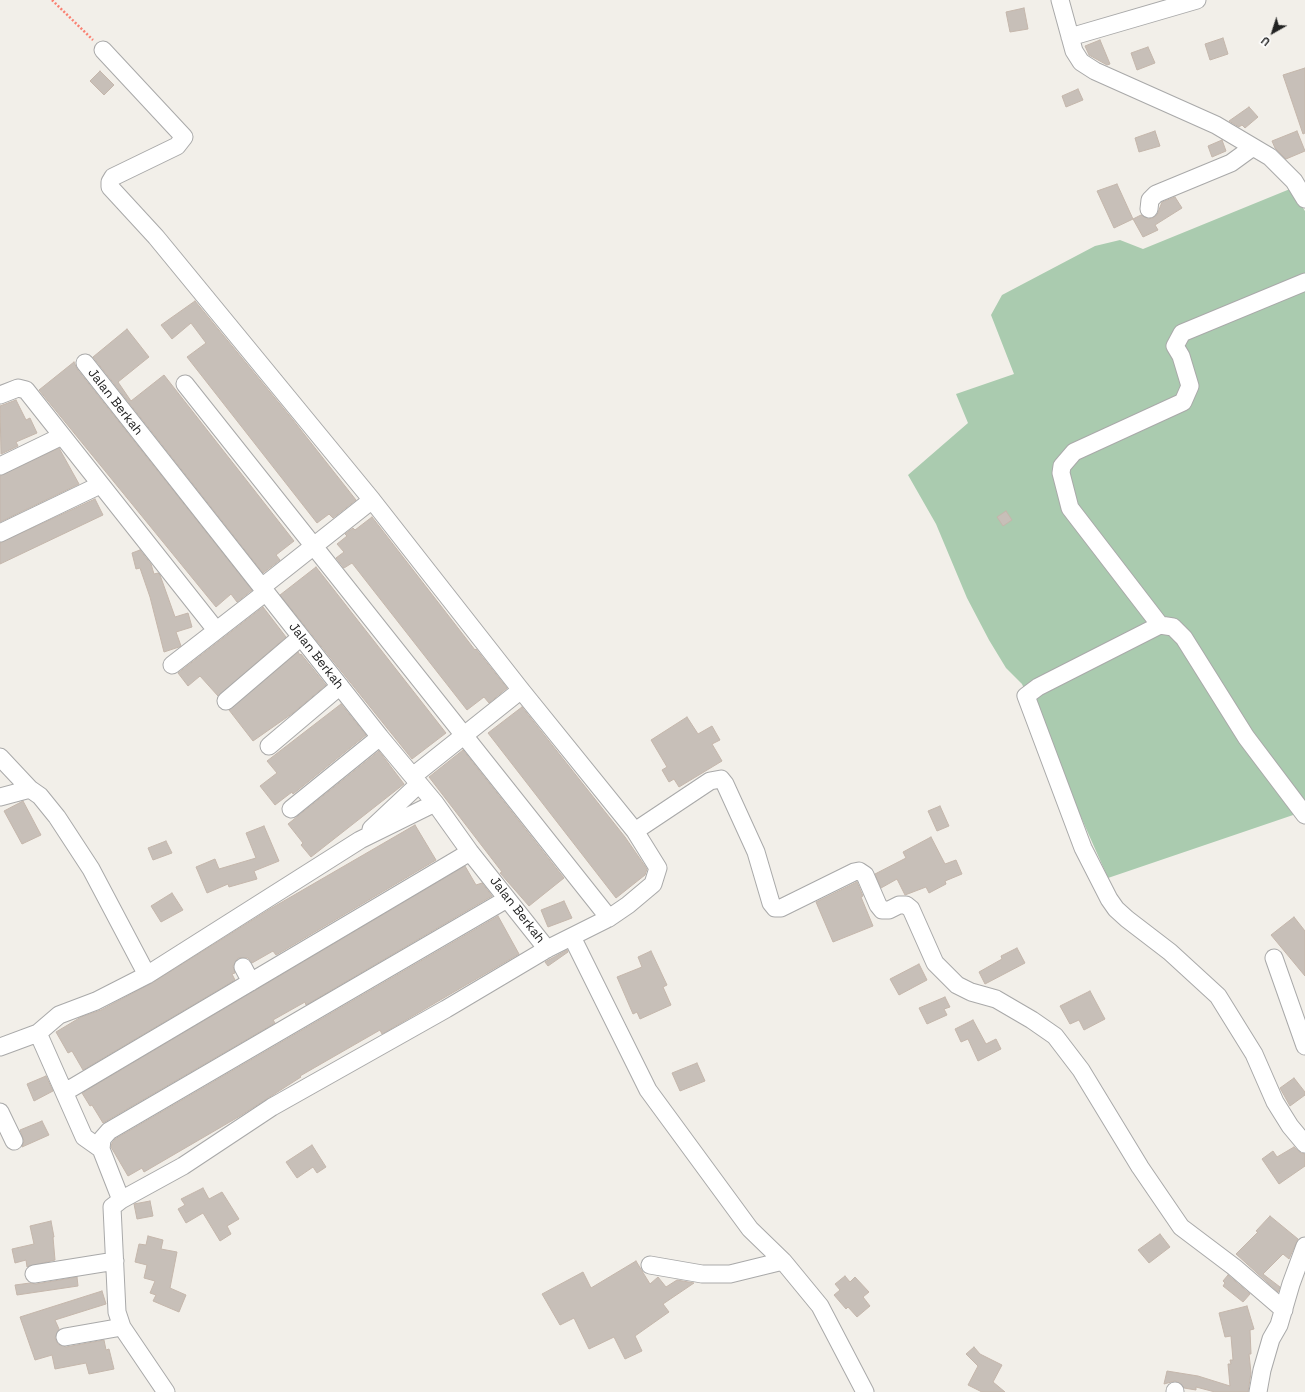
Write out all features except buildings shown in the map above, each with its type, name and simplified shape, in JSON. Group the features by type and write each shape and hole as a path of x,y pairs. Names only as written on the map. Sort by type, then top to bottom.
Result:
{"street":[{"path":"1060,0 1070,37 1077,56 1081,62 1095,71 1216,125 1270,157 1300,176 1305,199"},
{"path":"1070,37 1197,0"},
{"path":"103,50 184,137 177,146 113,177 110,182 110,187 156,237 372,500 521,690 635,831 658,868 658,874 653,884 628,905 609,918 547,949 419,1025 272,1107 182,1166 121,1200 112,1207 117,1312 122,1327 166,1392"},
{"path":"1149,209 1150,200 1156,194 1231,163 1253,147"},
{"path":"1160,625 1070,508 1061,473 1062,466 1074,452 1183,402 1190,386 1181,356 1174,346 1182,333 1305,282"},
{"name":"Jalan Berkah","path":"85,363 380,737 435,803 470,852 547,949"},
{"path":"185,384 609,918"},
{"path":"0,395 18,388 26,390 216,630"},
{"path":"0,466 62,436"},
{"path":"0,533 100,485"},
{"path":"172,665 216,630 313,546 372,500"},
{"path":"1305,815 1246,737 1184,638 1173,627 1160,625 1038,687 1026,696 1083,848 1109,899 1116,910 1170,952 1218,996 1254,1054 1275,1102 1290,1126 1305,1144"},
{"path":"226,701 301,637"},
{"path":"269,746 340,686"},
{"path":"360,840 416,780 464,734 521,690"},
{"path":"291,809 380,737"},
{"path":"0,757 30,789 47,802 91,869 147,975"},
{"path":"635,831 710,780 721,779 725,784 756,852 771,903 775,908 781,908 854,872 859,871 865,875 878,905 882,910 889,910 899,905 906,905 911,909 935,963 957,985 972,992 996,999 1032,1020 1055,1036 1081,1070 1140,1167 1181,1227 1234,1267 1284,1310"},
{"path":"0,797 30,789"},
{"path":"0,1047 38,1033 59,1015 96,1001 147,975 360,840 435,803"},
{"path":"65,1092 470,852"},
{"path":"121,1200 101,1149 102,1138 109,1131 508,899"},
{"path":"572,937 648,1090 750,1229 783,1261 820,1306 865,1392"},
{"path":"1274,958 1305,1046"},
{"path":"243,967 251,982"},
{"path":"38,1033 50,1065 65,1092 84,1137 101,1149"},
{"path":"0,1112 14,1141"},
{"path":"1258,1392 1262,1370 1271,1339 1279,1325 1291,1284 1305,1246"},
{"path":"34,1274 115,1261"},
{"path":"650,1265 702,1274 730,1274 783,1261"},
{"path":"65,1337 122,1327"}],"path":[{"path":"52,0 103,50"}],"green space":[{"path":"1290,189 1305,211 1305,821 1299,813 1108,878 1022,684 1006,668 989,640 967,598 936,524 908,475 968,423 956,394 1014,374 991,315 1002,295 1095,246 1120,240 1143,249"}]}
